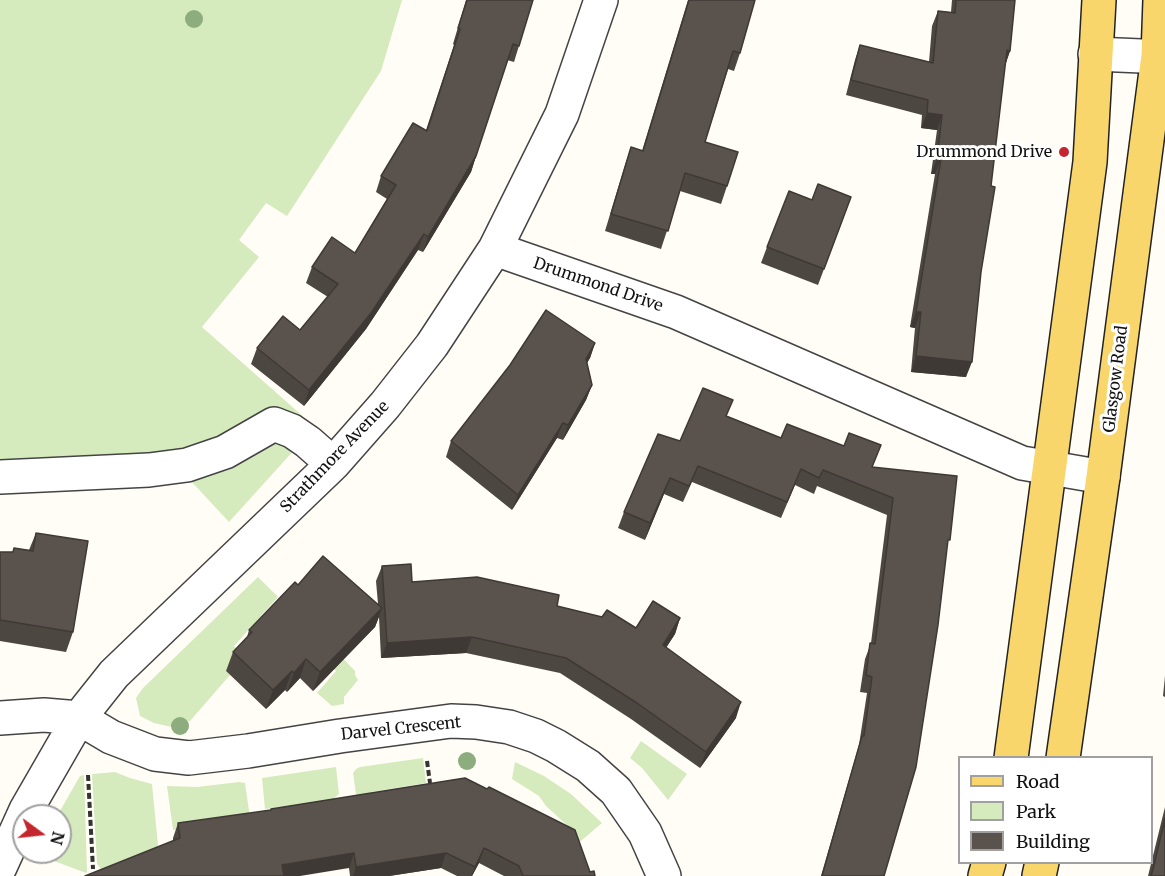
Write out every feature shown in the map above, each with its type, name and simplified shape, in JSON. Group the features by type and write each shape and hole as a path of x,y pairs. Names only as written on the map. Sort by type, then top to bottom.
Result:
{"main road":[{"path":"1011,756 1051,470 1090,162 1099,0"},
{"name":"Glasgow Road","path":"1063,756 1161,56 1160,0"}],"street":[{"name":"Strathmore Avenue","path":"0,867 26,810 79,718 114,674 333,464 386,405 432,345 495,249 562,114 601,0"},
{"path":"1095,54 1161,56"},
{"name":"Drummond Drive","path":"495,249 676,312 1022,463 1051,470 1103,477"},
{"path":"0,477 149,470 187,465 225,452 274,424 300,436 333,464"},
{"path":"0,718 44,715 79,718"},
{"name":"Darvel Crescent","path":"79,718 111,737 155,754 189,758 451,721 509,727 556,746 588,766 616,791 645,833 664,876"}],"path":[{"path":"427,751 429,783"},
{"path":"88,774 93,869"}],"green space":[{"path":"0,0 402,0 381,71 287,216 266,203 239,240 259,257 202,327 315,427 229,522 190,480 0,489"},
{"path":"258,577 278,597 234,646 242,654 226,671 230,675 190,721 172,727 154,723 140,716 136,698 143,688"},
{"path":"334,649 355,671 358,680 344,697 344,704 332,706 317,693 336,671 323,660"},
{"path":"641,741 687,774 668,800 642,768 630,758"},
{"path":"423,758 426,783 371,792 357,801 353,773 356,769"},
{"path":"515,762 544,776 571,794 602,823 569,851 569,827 546,806 539,796 512,779"},
{"path":"336,767 339,794 330,802 265,809 262,778"},
{"path":"115,772 152,784 161,876 143,876 139,854 101,869 97,864 92,774"},
{"path":"84,775 86,873 62,864 72,864 72,804 64,804 80,776"},
{"path":"245,783 250,818 173,830 167,786 197,787"}],"building":[{"path":"467,0 533,0 519,46 513,44 476,156 428,237 424,234 371,313 309,390 257,348 283,316 300,330 338,284 312,267 332,237 355,253 396,185 381,176 413,123 427,131"},
{"path":"689,0 755,0 740,53 733,51 705,142 738,152 727,186 685,173 668,231 611,214 631,147 643,151"},
{"path":"956,0 1015,0 991,186 995,187 981,272 972,362 916,356 921,312 916,312 941,159 937,158 942,115 927,113 928,100 851,80 860,45 933,63 938,11 955,13"},
{"path":"818,184 851,197 824,269 767,247 789,191 812,200"},
{"path":"546,310 595,343 586,359 592,385 568,425 563,423 518,495 451,441 510,365"},
{"path":"703,388 733,400 726,416 781,438 787,424 844,446 849,433 881,445 872,467 957,476 950,540 948,540 938,625 916,767 884,876 822,876 862,736 864,736 872,677 866,675 870,643 875,644 893,498 823,470 819,478 801,469 787,502 698,466 689,486 670,478 650,523 624,512 658,434 680,441"},
{"path":"36,533 88,541 73,632 0,620 0,552 13,552 14,548 33,551"},
{"path":"323,556 382,608 320,672 306,659 294,673 292,671 273,690 233,652 252,632 249,630 295,582 298,585"},
{"path":"411,564 412,582 477,577 559,595 557,606 602,617 607,610 636,628 653,601 680,618 663,645 741,702 706,752 637,703 566,658 472,637 387,643 382,566"},
{"path":"465,778 487,789 489,787 575,830 590,872 594,871 595,876 523,876 519,866 484,848 475,867 446,853 356,867 354,853 282,865 284,876 85,876 180,838 178,823"},
{"path":"1165,819 1165,876 1151,876 1153,869"}],"place":[{"name":"Drummond Drive","path":"1064,152"}]}
